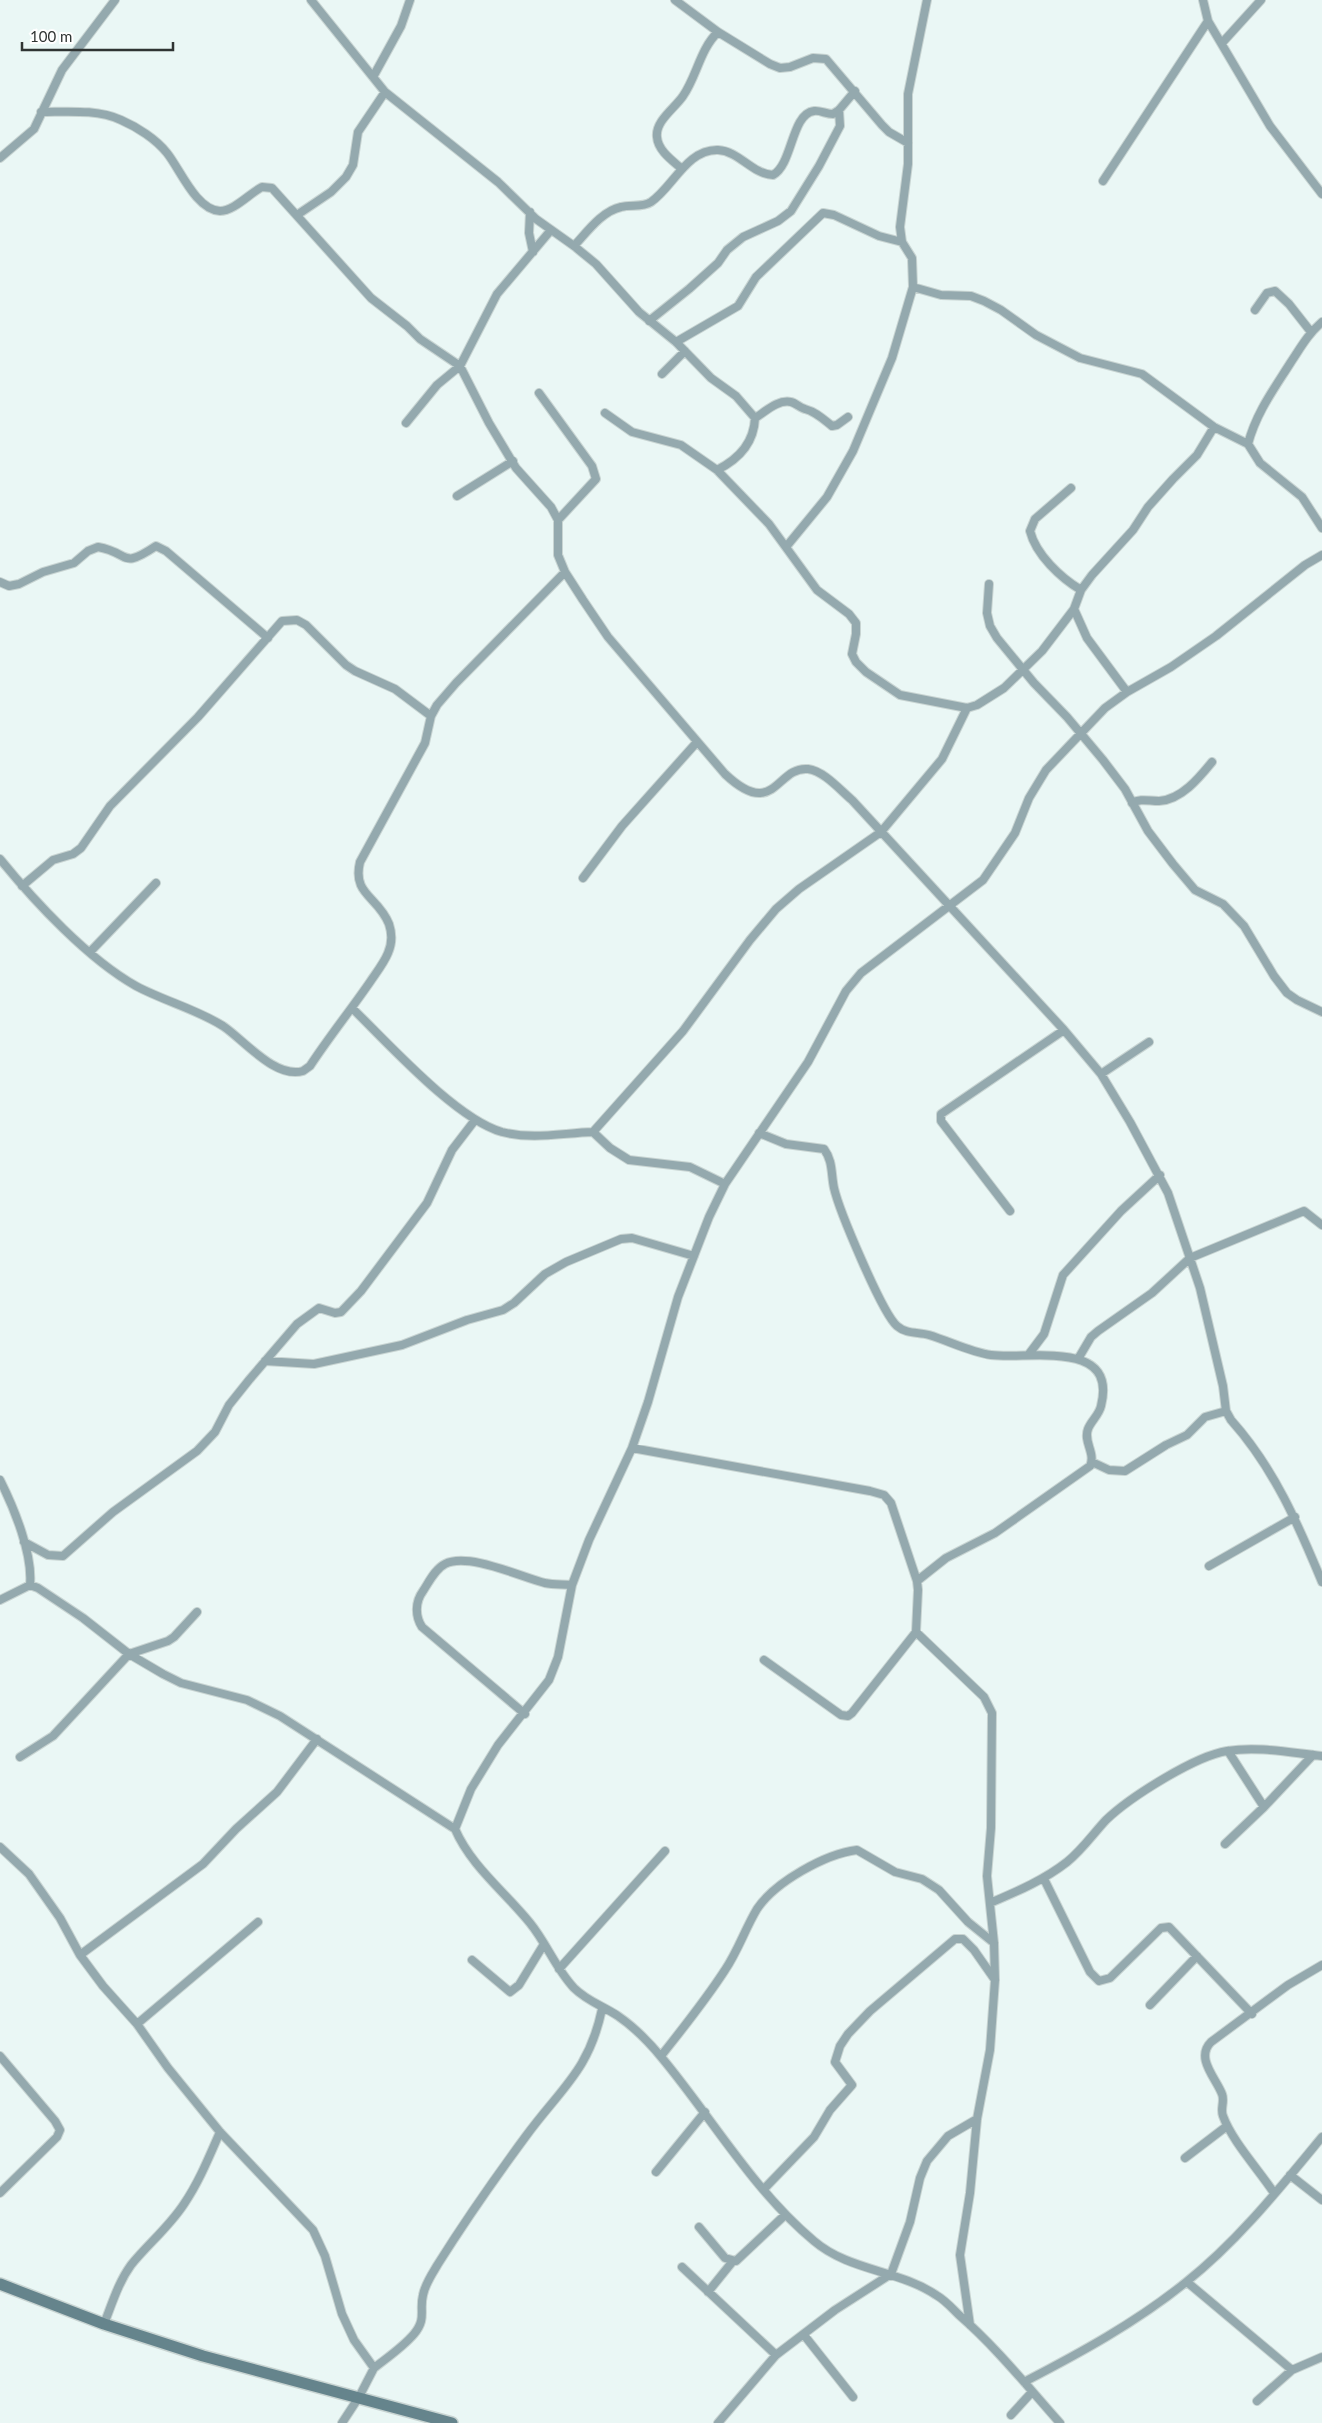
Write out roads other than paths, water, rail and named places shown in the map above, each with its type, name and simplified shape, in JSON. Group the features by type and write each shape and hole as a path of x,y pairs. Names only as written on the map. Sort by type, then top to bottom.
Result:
{"main road":[{"path":"0,2284 104,2324 203,2356 452,2423"}],"street":[{"path":"0,158 28,135 42,112 62,70 115,0"},
{"path":"311,0 385,92 498,182 550,230 574,246 610,278 649,321 685,350 705,373 736,396 755,418 755,431 749,443 733,462 718,470"},
{"path":"373,77 401,26 410,0"},
{"path":"675,0 718,32 770,64 780,68 790,67 812,58 826,59 889,132 908,143"},
{"path":"786,547 827,497 853,451 892,358 912,287 912,258 902,242 900,226 908,143 908,94 927,0"},
{"path":"1203,0 1208,21 1270,126 1322,194"},
{"path":"1222,42 1261,0"},
{"path":"1102,181 1208,21"},
{"path":"682,170 667,156 660,146 657,138 657,129 684,95 707,46 718,32"},
{"path":"574,246 609,212 618,207 649,204 696,157 706,152 718,150 731,153 765,175 773,175 784,165 798,125 804,116 815,110 827,114 839,110 855,91"},
{"path":"297,216 332,192 346,177 353,164 358,132 385,92"},
{"path":"649,321 689,289 718,263 727,250 743,237 778,221 791,211 840,126 839,110"},
{"path":"42,112 106,115 127,123 163,148 195,195 210,208 222,211 232,207 255,191 267,186 272,188 370,298 407,326 420,339 460,366 488,423 513,461 551,508 558,520 558,555 565,572 608,637 730,780 750,792 763,793 799,771 808,769 818,772 852,800 1064,1030 1101,1074 1160,1175 1190,1258 1214,1344 1226,1411 1277,1483 1295,1517 1322,1582"},
{"path":"530,212 529,232 533,252"},
{"path":"676,342 738,306 756,276 823,213 834,215 879,236 902,242"},
{"path":"406,423 437,385 460,366 497,294 550,230"},
{"path":"912,287 941,294 971,296 1002,310 1036,335 1080,358 1142,374 1214,427 1248,444 1260,463 1302,497 1322,528"},
{"path":"1255,310 1267,293 1275,291 1289,304 1311,332"},
{"path":"1248,444 1254,422 1261,408 1311,332 1322,322"},
{"path":"662,374 685,350"},
{"path":"539,393 592,466 596,479 558,520"},
{"path":"755,418 770,408 784,402 792,402 804,409 814,411 832,426 837,425 848,417"},
{"path":"605,414 632,432 681,445 718,470 769,524 817,590 848,614 856,623 852,654 856,662 866,672 900,695 967,708 990,698 1042,651 1074,609 1081,590 1097,568 1133,530 1148,507 1173,479 1198,455 1214,427"},
{"path":"457,496 513,461"},
{"path":"1071,488 1035,519 1030,532 1039,549 1061,576 1081,590"},
{"path":"0,582 9,586 19,584 43,572 63,568 98,547 124,558 132,559 141,556 156,546 166,551 268,638"},
{"path":"455,1828 471,1789 498,1745 550,1680 558,1657 572,1585 589,1540 632,1448 648,1402 667,1330 694,1256 725,1184 808,1062 846,991 861,973 983,880 1015,833 1030,798 1046,770 1105,708 1126,692 1171,668 1216,636 1305,565 1322,555"},
{"path":"0,859 22,886 90,952 134,985 201,1014 230,1032 265,1060 281,1070 303,1072 310,1066 388,955 392,935 388,923 358,881 360,862 425,743 431,716 456,682 565,572"},
{"path":"989,584 986,601 990,626 1023,669 1103,760 1148,831 1195,890 1223,904 1244,926 1274,976 1287,993 1322,1012"},
{"path":"1074,609 1087,638 1126,692"},
{"path":"22,886 53,860 73,854 81,848 110,806 198,717 282,621 298,620 306,625 346,665 395,689 431,716"},
{"path":"352,1008 430,1084 475,1120 501,1132 537,1137 593,1132 683,1031 755,933 776,909 799,890 881,832 942,759 967,708"},
{"path":"583,878 622,826 696,742"},
{"path":"1132,803 1140,799 1168,799 1194,782 1212,762"},
{"path":"90,952 156,883"},
{"path":"1010,1211 942,1121 941,1114 1064,1030"},
{"path":"1101,1074 1149,1042"},
{"path":"24,1542 48,1555 63,1556 113,1512 197,1451 215,1432 229,1405 297,1324 310,1313 321,1308 341,1312 361,1291 427,1203 452,1150 475,1120"},
{"path":"593,1132 619,1155 629,1160 690,1167 725,1184"},
{"path":"759,1133 786,1144 824,1149 830,1156 834,1189 852,1238 880,1296 898,1327 907,1332 927,1334 990,1355 1029,1354 1086,1360 1098,1371 1101,1378 1102,1403 1088,1430 1086,1438 1092,1462 1088,1468 995,1533 946,1558 916,1581"},
{"path":"1029,1354 1044,1334 1063,1275 1108,1225 1160,1175"},
{"path":"1078,1359 1091,1337 1152,1293 1190,1258 1304,1211 1322,1225"},
{"path":"266,1361 314,1364 402,1344 467,1320 503,1310 552,1270 620,1239 632,1238 694,1256"},
{"path":"1092,1462 1109,1470 1125,1472 1166,1445 1187,1435 1205,1416 1226,1411"},
{"path":"632,1448 838,1484 884,1495 891,1503 918,1590 916,1632 852,1713 848,1716 841,1715 764,1660"},
{"path":"0,1480 8,1495 24,1542 30,1567 30,1585"},
{"path":"1208,1566 1295,1517"},
{"path":"524,1714 422,1627 416,1615 421,1594 442,1566 447,1563 462,1562 484,1565 546,1583 572,1585"},
{"path":"0,1600 30,1585 38,1588 83,1618 129,1654 181,1683 247,1700 280,1716 455,1828 461,1843 481,1869 531,1924 559,1969 575,1989 631,2025 661,2056 785,2215 815,2242 832,2253 870,2269 891,2274 916,2284 937,2296 970,2325 1060,2423"},
{"path":"20,1757 53,1736 129,1654 168,1641 197,1612"},
{"path":"916,1632 984,1697 992,1713 991,1828 987,1876 994,1943 995,1980 990,2050 977,2119 970,2193 960,2255 970,2325"},
{"path":"80,1955 203,1864 236,1829 277,1792 317,1739"},
{"path":"990,1902 1044,1879 1076,1854 1106,1821 1132,1798 1211,1755 1228,1751 1277,1750 1322,1756"},
{"path":"1228,1751 1264,1807"},
{"path":"1225,1844 1264,1807 1313,1755"},
{"path":"0,1847 29,1874 60,1918 80,1955 103,1986 137,2024 168,2068 220,2132 313,2230 325,2256 340,2307 354,2340 374,2368"},
{"path":"661,2056 721,1977 737,1951 758,1909 768,1895 803,1871 833,1855 857,1850 895,1872 922,1879 939,1890 968,1922 994,1943"},
{"path":"559,1969 665,1851"},
{"path":"1044,1879 1090,1972 1099,1981 1110,1978 1165,1927 1169,1927 1252,2014"},
{"path":"137,2024 258,1922"},
{"path":"764,2189 814,2137 830,2110 852,2085 850,2079 835,2065 835,2060 840,2046 848,2034 870,2011 955,1939 963,1939 974,1950 995,1980"},
{"path":"472,1960 510,1992 520,1985 544,1944"},
{"path":"1150,2005 1197,1956"},
{"path":"1274,2193 1227,2126 1221,2113 1223,2096 1204,2058 1205,2049 1211,2042 1252,2014 1288,1985 1322,1965"},
{"path":"342,2423 360,2397 374,2368 414,2334 422,2321 422,2302 428,2282 461,2229 520,2144 579,2071 596,2034 602,2008"},
{"path":"0,2056 55,2121 60,2130 57,2137 0,2193"},
{"path":"656,2172 705,2112"},
{"path":"718,2423 776,2355 835,2310 891,2274 910,2222 920,2178 927,2161 948,2136 977,2119"},
{"path":"1185,2158 1227,2126"},
{"path":"104,2324 118,2287 131,2266 168,2227 184,2204 202,2173 220,2132"},
{"path":"1024,2382 1116,2331 1187,2282 1241,2231 1322,2137"},
{"path":"1290,2174 1322,2200"},
{"path":"699,2227 720,2254 733,2261 740,2260 785,2215"},
{"path":"708,2292 733,2261"},
{"path":"682,2268 776,2355"},
{"path":"1187,2282 1292,2370"},
{"path":"804,2335 853,2397"},
{"path":"1257,2401 1292,2370 1322,2357"},
{"path":"1011,2415 1032,2392"}]}
